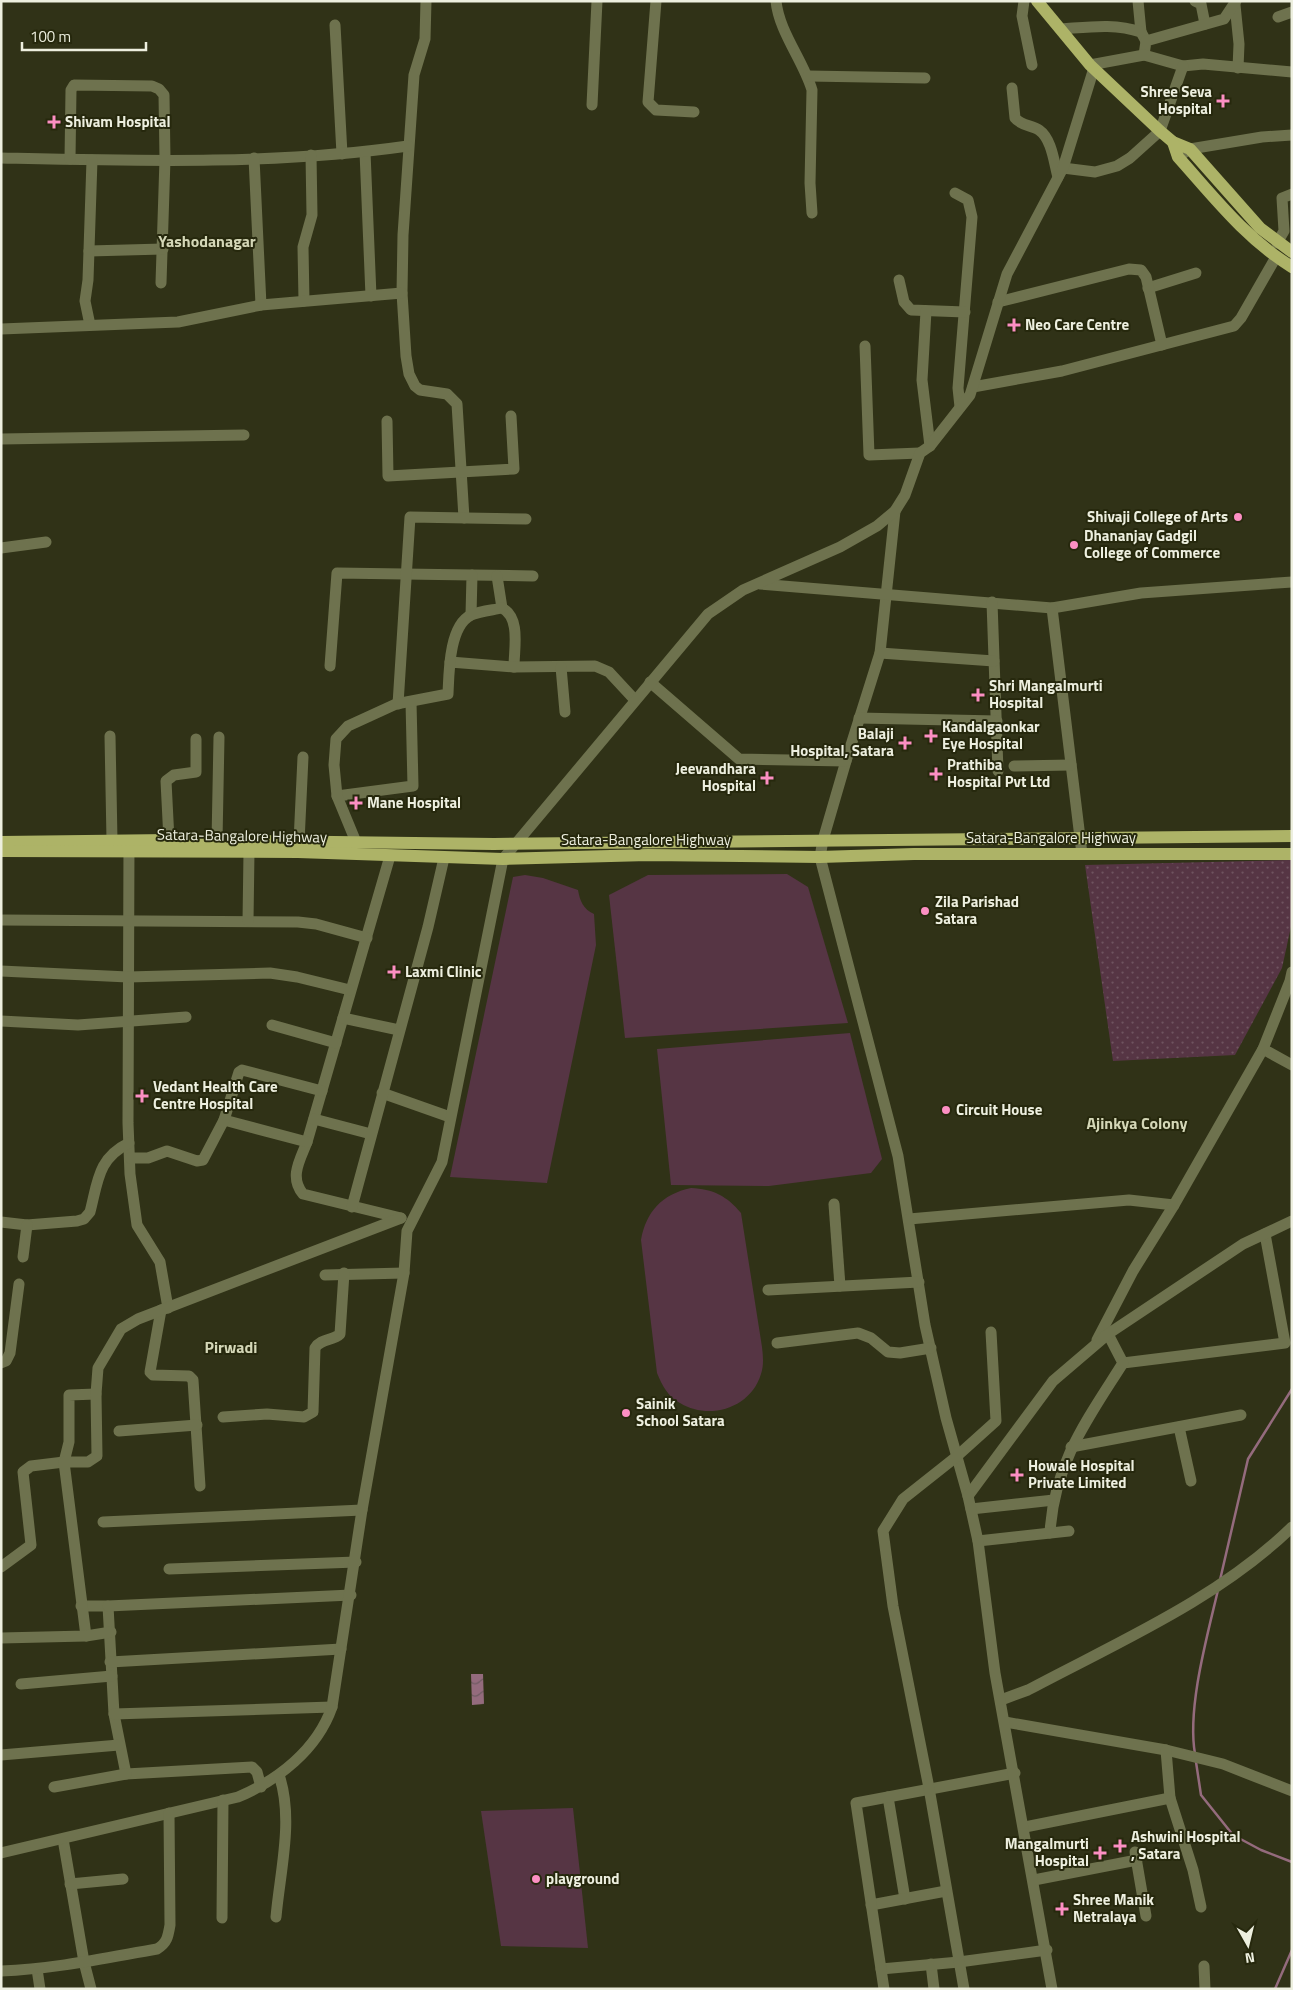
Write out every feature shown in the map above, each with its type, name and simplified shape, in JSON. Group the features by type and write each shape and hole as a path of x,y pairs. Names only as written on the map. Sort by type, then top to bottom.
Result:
{"main road":[{"path":"1037,1 1092,67 1173,142 1190,149 1240,207 1277,243 1292,252"},
{"path":"1173,142 1178,157 1248,234 1276,257 1292,267"},
{"name":"Satara-Bangalore Highway","path":"1,851 129,845 168,840 515,843 1292,836"},
{"name":"Satara-Bangalore Highway","path":"1,842 112,840 129,845 249,852 503,859 648,854 820,857 914,854 1292,854"}],"street":[{"path":"426,1 425,38 414,75 408,146 402,293 408,374 415,386 420,390 447,394 457,404 464,518"},
{"path":"592,105 597,1"},
{"path":"656,1 648,102 656,110 694,112"},
{"path":"776,1 785,29 808,76 812,90 810,184 812,212"},
{"path":"1024,1 1022,16 1032,65"},
{"path":"1138,1 1144,36 1144,55"},
{"path":"1196,1 1201,4 1205,24"},
{"path":"1062,29 1113,26 1144,36 1224,19 1235,3"},
{"path":"1235,3 1239,44 1238,68"},
{"path":"1278,17 1292,12"},
{"path":"335,25 342,154"},
{"path":"1,1853 222,1800 261,1787 297,1760 326,1722 332,1707 351,1595 362,1510 404,1272 408,1231 442,1162 503,859 634,700 708,614 725,602 758,584 840,547 877,526 895,511 905,496 925,449 970,395 1007,274 1060,172 1092,67 1144,55 1183,66 1203,64 1238,68 1290,70"},
{"path":"1060,172 1095,172 1117,166 1160,131 1183,66"},
{"path":"808,76 924,78"},
{"path":"70,159 71,90 74,85 152,86 159,89 165,100 166,159 160,283"},
{"path":"1012,88 1015,118 1018,122 1039,129 1044,134 1060,172"},
{"path":"1178,157 1190,149 1262,137 1292,135"},
{"path":"1,158 92,160 254,158 342,154 408,146"},
{"path":"365,152 371,296"},
{"path":"304,301 303,247 312,215 311,156"},
{"path":"254,158 261,305"},
{"path":"90,325 84,293 89,251 92,160"},
{"path":"954,193 968,200 972,217 958,388 960,407"},
{"path":"1277,243 1284,231 1282,198 1292,194"},
{"path":"89,251 163,249"},
{"path":"973,387 1062,371 1234,326 1241,318 1276,257"},
{"path":"998,302 1129,269 1141,270 1144,273 1162,345"},
{"path":"1148,288 1196,273"},
{"path":"899,280 907,307 926,311 965,312"},
{"path":"1,329 178,322 261,305 402,293"},
{"path":"925,449 922,380 926,311"},
{"path":"865,346 869,455 925,449"},
{"path":"387,421 388,476 514,469 511,416"},
{"path":"1,439 244,435"},
{"path":"895,511 880,653 846,761 823,840 820,857 898,1156 931,1348 956,1457 968,1496 978,1541 1001,1700 1047,1950 1052,1989"},
{"path":"398,704 410,517 526,519"},
{"path":"1,548 46,542"},
{"path":"330,666 337,573 533,576"},
{"path":"471,615 472,575"},
{"path":"497,576 502,608"},
{"path":"758,584 1052,608 1141,593 1292,582"},
{"path":"992,602 998,771"},
{"path":"356,842 337,796 334,765 336,739 348,726 398,704 448,694 461,663 457,629 471,615 502,608 510,613 514,620 514,667"},
{"path":"1052,608 1082,854"},
{"path":"880,653 994,661"},
{"path":"461,663 514,667 593,666 609,672 634,700"},
{"path":"561,667 565,712"},
{"path":"650,682 739,759 846,761"},
{"path":"337,796 413,786 410,702"},
{"path":"860,718 997,721"},
{"path":"110,736 112,840"},
{"path":"217,841 219,737"},
{"path":"168,840 166,781 174,775 196,772 196,739"},
{"path":"299,842 303,757"},
{"path":"1014,766 1071,765"},
{"path":"129,845 130,1158 137,1225 160,1262 164,1309 150,1372 153,1375 192,1378 197,1425 200,1486"},
{"path":"248,921 249,852"},
{"path":"390,856 314,1119 295,1174 298,1188 303,1194 413,1220"},
{"path":"352,1207 428,927 444,858"},
{"path":"1,920 248,921 316,924 367,938"},
{"path":"1,971 128,977 270,973 297,977 350,990"},
{"path":"1094,1346 1133,1271 1174,1205 1262,1049 1292,972"},
{"path":"1,1021 78,1025 129,1023 186,1017"},
{"path":"343,1018 399,1030"},
{"path":"272,1025 336,1043"},
{"path":"1262,1049 1292,1065"},
{"path":"130,1158 148,1158 167,1151 197,1161 203,1160 224,1120 239,1072 242,1070 322,1092"},
{"path":"382,1093 450,1117"},
{"path":"314,1119 371,1134"},
{"path":"224,1120 307,1142"},
{"path":"1,1222 27,1225 84,1219 90,1212 106,1160 113,1150 129,1142"},
{"path":"909,1219 1129,1200 1174,1205"},
{"path":"834,1204 840,1286"},
{"path":"1,1567 31,1545 22,1472 31,1466 64,1462 88,1462 97,1456 96,1394 98,1368 121,1329 138,1319 401,1218"},
{"path":"968,1496 1053,1381 1108,1334 1243,1244 1292,1221"},
{"path":"23,1257 27,1225"},
{"path":"1123,1363 1285,1343 1265,1234"},
{"path":"325,1275 404,1272"},
{"path":"223,1417 267,1414 304,1417 313,1412 315,1348 320,1342 336,1338 340,1334 344,1273"},
{"path":"768,1290 919,1282"},
{"path":"1,1363 6,1361 10,1353 19,1284"},
{"path":"964,1989 929,1788 893,1606 883,1531 903,1499 956,1457 996,1421 991,1332"},
{"path":"777,1343 858,1333 872,1338 888,1352 931,1348"},
{"path":"1108,1334 1123,1363"},
{"path":"1050,1533 1060,1473 1072,1447 1123,1363"},
{"path":"86,1636 64,1462 69,1442 69,1395 96,1394"},
{"path":"1072,1447 1241,1415"},
{"path":"119,1431 197,1425"},
{"path":"1179,1426 1191,1481"},
{"path":"971,1509 1054,1500"},
{"path":"104,1522 362,1510"},
{"path":"1001,1700 1028,1690 1188,1604 1235,1575 1272,1547 1292,1527"},
{"path":"978,1541 1069,1531"},
{"path":"170,1569 356,1562"},
{"path":"81,1606 351,1595"},
{"path":"108,1606 111,1632 110,1662 114,1714 126,1774"},
{"path":"1,1638 86,1636 111,1632"},
{"path":"110,1662 341,1649"},
{"path":"21,1684 112,1676"},
{"path":"114,1714 332,1707"},
{"path":"1006,1722 1166,1750 1223,1764 1292,1791"},
{"path":"1,1755 119,1745"},
{"path":"1166,1750 1170,1798 1193,1870 1201,1907"},
{"path":"54,1787 126,1774 252,1767 257,1772 261,1787"},
{"path":"884,1989 856,1803 1015,1772"},
{"path":"276,1917 286,1815 285,1795 278,1775"},
{"path":"888,1797 905,1899"},
{"path":"1025,1827 1170,1798"},
{"path":"222,1800 222,1918"},
{"path":"1,1971 36,1969 157,1949 168,1939 169,1813"},
{"path":"63,1839 84,1962 91,1989"},
{"path":"1034,1880 1136,1856 1146,1916"},
{"path":"70,1884 123,1879"},
{"path":"871,1905 946,1891"},
{"path":"881,1969 959,1962 1047,1950"},
{"path":"931,1964 934,1989"},
{"path":"1204,1966 1205,1989"},
{"path":"36,1969 40,1989"}],"shaded area":[{"path":"1292,860 1292,922 1282,968 1235,1055 1113,1061 1085,865"},
{"path":"787,874 808,887 848,1023 625,1038 609,895 648,875"},
{"path":"525,875 543,878 578,890 587,910 594,914 596,945 547,1183 450,1177 513,877"},
{"path":"850,1033 882,1159 871,1173 769,1186 671,1185 657,1049"},
{"path":"691,1188 719,1194 741,1213 762,1347 763,1367 756,1386 739,1403 716,1411 703,1411 680,1403 669,1394 657,1373 641,1240 647,1221 657,1206 672,1195"},
{"name":"playground","path":"573,1808 588,1948 501,1946 481,1811"}],"water":[{"path":"471,1674 483,1674 484,1704 472,1705"}],"waterway":[{"path":"1220,1580 1248,1459 1292,1389"},
{"path":"1195,1754 1193,1736 1199,1672 1218,1590"},
{"path":"1196,1762 1201,1795 1233,1835 1261,1850 1292,1862"},
{"path":"1275,1989 1292,1950"}],"place":[{"name":"Shree Seva Hospital","path":"1223,101"},
{"name":"Shivam Hospital","path":"54,122"},
{"name":"Neo Care Centre","path":"1014,325"},
{"name":"Shivaji College of Arts","path":"1238,517"},
{"name":"Dhananjay Gadgil College of Commerce","path":"1074,545"},
{"name":"Shri Mangalmurti Hospital","path":"978,695"},
{"name":"Kandalgaonkar Eye Hospital","path":"931,736"},
{"name":"Balaji Hospital, Satara","path":"905,743"},
{"name":"Prathiba Hospital Pvt Ltd","path":"936,774"},
{"name":"Jeevandhara Hospital","path":"767,778"},
{"name":"Mane Hospital","path":"356,803"},
{"name":"Zila Parishad Satara","path":"925,911"},
{"name":"Laxmi Clinic","path":"394,972"},
{"name":"Vedant Health Care Centre Hospital","path":"142,1096"},
{"name":"Circuit House","path":"946,1110"},
{"name":"Sainik School Satara","path":"626,1413"},
{"name":"Howale Hospital Private Limited","path":"1017,1475"},
{"name":"Ashwini Hospital , Satara","path":"1120,1846"},
{"name":"Mangalmurti Hospital","path":"1100,1853"},
{"name":"playground","path":"536,1879"},
{"name":"Shree Manik Netralaya","path":"1062,1909"}],"district":[{"name":"Yashodanagar","path":"207,241"},
{"name":"Ajinkya Colony","path":"1137,1123"},
{"name":"Pirwadi","path":"231,1347"}]}
